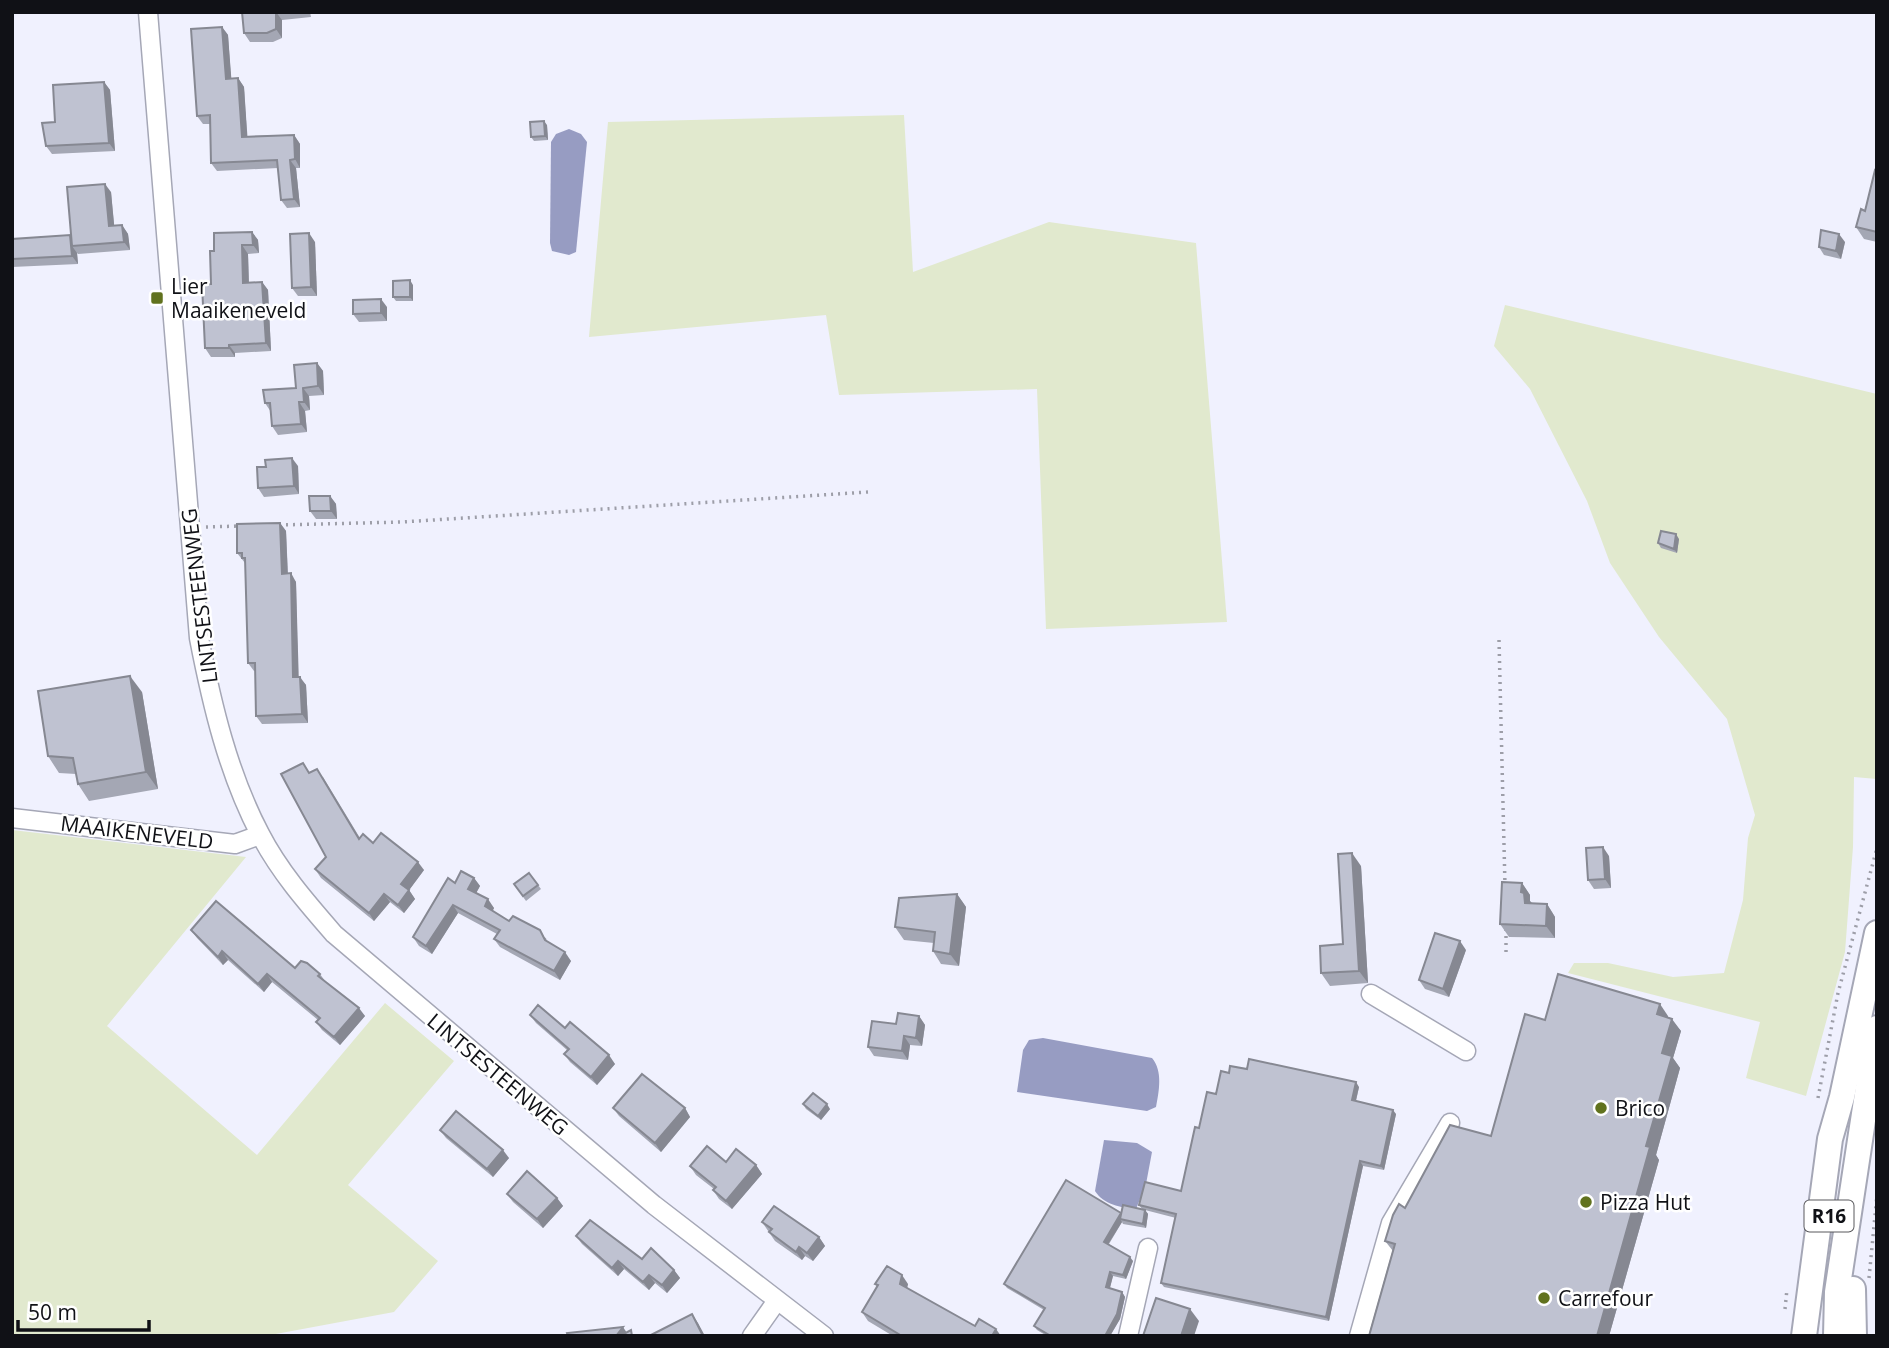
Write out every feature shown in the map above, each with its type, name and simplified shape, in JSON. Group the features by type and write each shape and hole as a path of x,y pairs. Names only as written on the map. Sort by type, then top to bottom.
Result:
{"highway":[{"name":"R16","path":"1819,1336 1831,1200 1842,1125 1842,1097 1877,933"},
{"name":"R16","path":"1836,1336 1837,1293 1846,1225 1877,1028"},
{"path":"1804,1336 1830,1139 1842,1097"},
{"path":"1846,1225 1854,1336"}],"street":[{"name":"LINTSESTEENWEG","path":"148,12 199,638 211,697 230,763 260,835 302,897 334,934 654,1206 776,1302 824,1336"},
{"name":"MAAIKENEVELD","path":"12,818 235,844 260,835"},
{"path":"1371,993 1466,1051"},
{"path":"1359,1336 1391,1223 1450,1123"},
{"path":"1128,1336 1147,1248"},
{"path":"752,1336 776,1302"}],"path":[{"path":"268,526 402,522 868,492"},
{"path":"190,527 241,526"},
{"path":"1499,640 1505,886"},
{"path":"1506,928 1506,955"},
{"path":"1868,1290 1877,1195"}],"green space":[{"path":"904,115 913,272 1049,222 1196,243 1227,622 1046,629 1037,389 839,395 826,315 589,337 608,122"},
{"path":"1505,305 1877,394 1877,779 1854,777 1853,847 1845,952 1806,1096 1746,1078 1760,1022 1568,973 1574,963 1608,963 1673,977 1724,973 1743,900 1748,838 1755,815 1727,719 1659,637 1610,563 1587,501 1530,389 1494,346"},
{"path":"12,830 246,857 107,1026 257,1155 385,1003 454,1061 348,1185 438,1261 394,1312 265,1336 12,1336"}],"water":[{"path":"569,129 581,134 587,142 576,252 569,255 552,251 550,243 551,142 556,134"},
{"path":"1043,1038 1152,1058 1159,1075 1156,1107 1147,1111 1017,1092 1023,1050 1029,1040"},
{"path":"1104,1140 1137,1143 1152,1152 1146,1184 1136,1209 1113,1204 1095,1191"}],"building":[{"path":"242,12 276,12 276,29 267,33 244,33"},
{"path":"222,27 226,79 238,78 242,137 294,135 295,159 290,160 294,199 281,200 277,160 211,163 210,115 197,116 191,29"},
{"path":"104,82 109,143 46,146 42,123 55,122 53,85"},
{"path":"544,121 545,136 531,137 530,122"},
{"path":"1875,170 1877,232 1856,227 1861,209 1865,211"},
{"path":"105,184 109,226 122,225 124,242 72,246 67,187"},
{"path":"1821,230 1839,234 1836,251 1819,247"},
{"path":"252,232 253,245 242,245 243,283 262,282 266,343 205,348 202,284 211,284 210,251 214,251 214,233"},
{"path":"309,233 311,287 292,288 290,234"},
{"path":"70,235 72,256 12,259 12,239"},
{"path":"410,280 410,297 393,297 393,281"},
{"path":"381,299 381,313 353,314 353,300"},
{"path":"317,363 318,386 303,388 304,402 299,402 301,424 272,426 270,403 265,403 263,390 296,388 294,365"},
{"path":"292,458 294,486 258,488 257,467 266,467 265,460"},
{"path":"309,496 330,496 331,511 310,511"},
{"path":"280,523 282,574 291,573 293,677 300,677 302,714 256,716 255,663 248,663 245,558 242,558 242,553 237,553 237,524"},
{"path":"1661,531 1676,534 1674,549 1658,543"},
{"path":"130,676 146,772 78,784 73,758 48,756 38,691"},
{"path":"303,763 309,773 317,769 359,839 363,834 373,843 381,833 418,862 401,884 409,890 398,905 384,894 369,913 315,869 326,857 281,774"},
{"path":"1603,847 1605,879 1588,880 1586,848"},
{"path":"1352,853 1359,971 1321,973 1320,946 1343,944 1338,854"},
{"path":"461,871 474,878 468,889 488,899 485,906 509,921 513,916 540,930 545,940 565,952 554,971 494,939 500,930 453,905 426,946 413,937 448,878 455,883"},
{"path":"529,873 538,885 523,896 514,884"},
{"path":"1502,882 1522,883 1521,892 1524,893 1525,903 1547,904 1546,926 1500,924"},
{"path":"957,894 950,954 933,951 935,932 895,927 899,898"},
{"path":"216,901 295,968 301,961 307,963 320,974 318,976 359,1008 334,1037 316,1022 320,1018 267,974 258,984 222,951 218,957 191,930"},
{"path":"1435,933 1460,941 1443,989 1419,980"},
{"path":"1558,974 1660,1004 1657,1014 1672,1019 1662,1053 1672,1056 1646,1146 1650,1147 1597,1336 1369,1336 1395,1244 1385,1241 1393,1215 1399,1204 1405,1208 1450,1125 1491,1136 1525,1014 1545,1020"},
{"path":"538,1005 565,1028 570,1022 609,1055 591,1077 564,1054 569,1049 530,1015"},
{"path":"898,1013 919,1016 916,1038 904,1036 902,1051 868,1047 872,1021 896,1024"},
{"path":"1249,1059 1356,1082 1352,1100 1393,1110 1381,1166 1360,1161 1326,1317 1161,1283 1176,1214 1139,1205 1145,1182 1181,1191 1195,1127 1199,1128 1207,1092 1216,1094 1221,1071 1229,1073 1230,1066 1247,1069"},
{"path":"642,1074 685,1108 655,1143 613,1108"},
{"path":"813,1093 827,1104 818,1116 803,1104"},
{"path":"456,1111 503,1150 487,1169 440,1130"},
{"path":"707,1146 726,1162 736,1149 756,1165 726,1201 713,1190 716,1187 690,1166"},
{"path":"527,1171 557,1198 537,1219 507,1194"},
{"path":"1066,1180 1121,1213 1104,1242 1130,1257 1123,1275 1110,1272 1106,1287 1122,1292 1117,1314 1105,1336 1051,1336 1034,1326 1045,1308 1004,1284"},
{"path":"1123,1205 1145,1210 1143,1224 1120,1219"},
{"path":"774,1206 819,1237 807,1253 799,1247 796,1252 769,1232 772,1229 762,1222"},
{"path":"590,1220 642,1259 651,1248 674,1270 662,1285 649,1275 643,1282 618,1261 612,1268 576,1236"},
{"path":"887,1266 902,1275 900,1284 975,1326 979,1319 996,1329 992,1336 902,1336 862,1312"},
{"path":"1156,1298 1190,1309 1181,1336 1143,1336"},
{"path":"692,1314 703,1336 649,1336"},
{"path":"623,1327 616,1336 568,1336 567,1333"},
{"path":"631,1330 632,1336 620,1336"}],"place":[{"name":"Lier Maaikeneveld","path":"157,298"},
{"name":"Brico","path":"1601,1108"},
{"name":"Pizza Hut","path":"1586,1202"},
{"name":"Carrefour","path":"1544,1298"}]}
